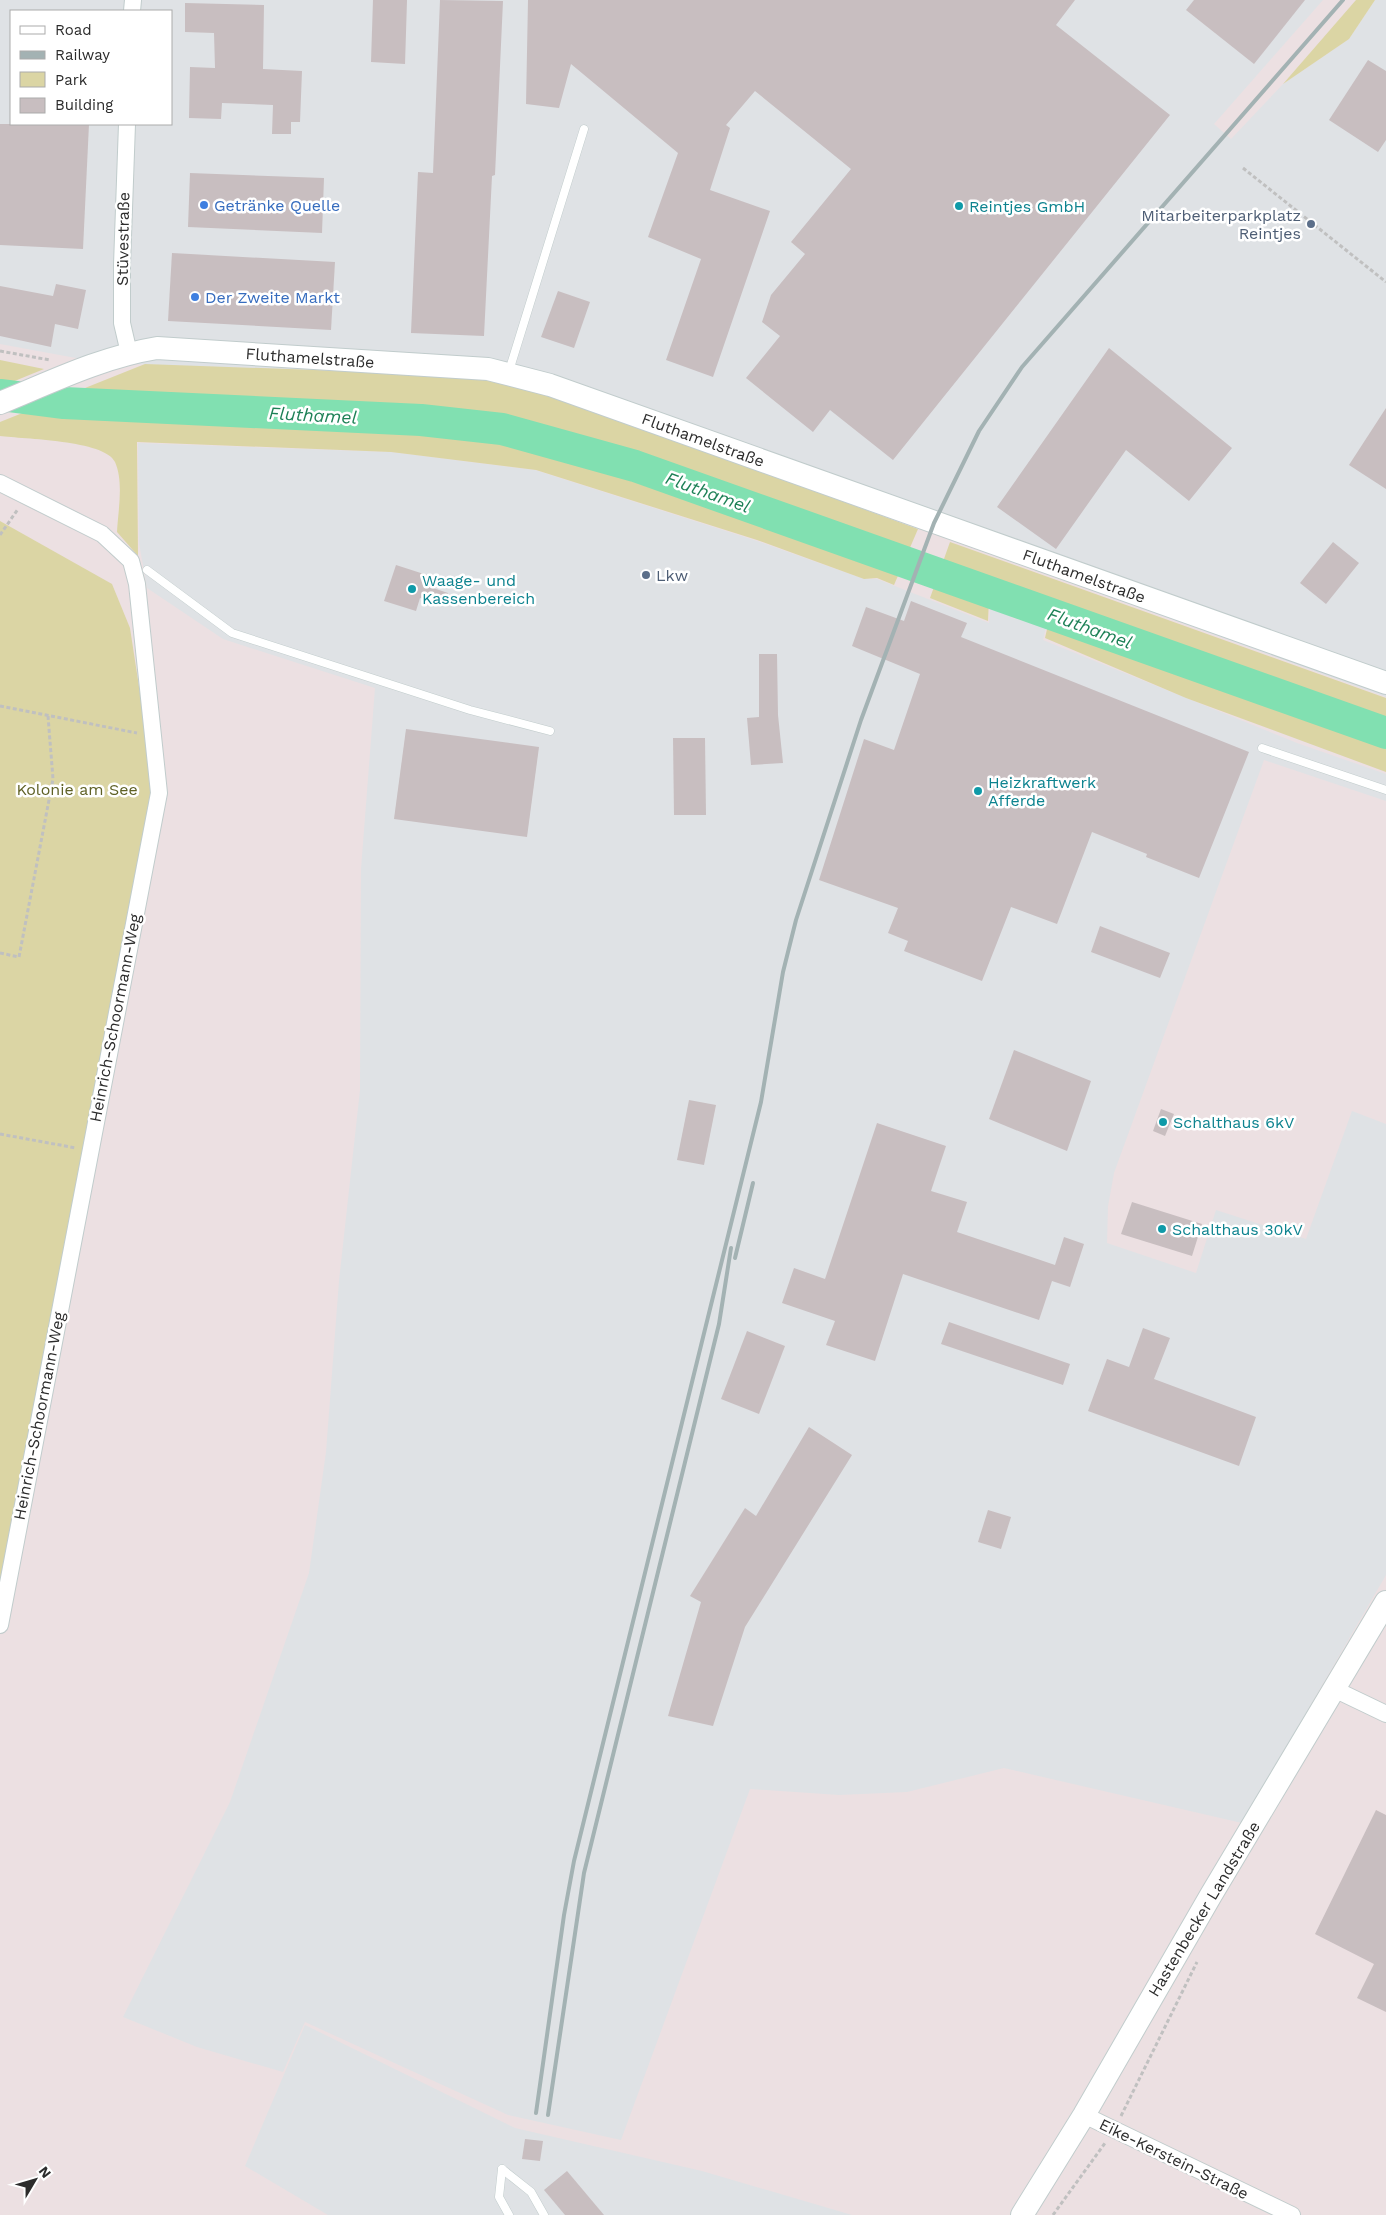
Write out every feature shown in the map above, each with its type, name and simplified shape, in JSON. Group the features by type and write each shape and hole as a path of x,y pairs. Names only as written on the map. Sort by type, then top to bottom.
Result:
{"main road":[{"name":"Fluthamelstraße","path":"0,403 79,370 129,352 157,348 488,369 559,388 1386,683"},
{"name":"Hastenbecker Landstraße","path":"1022,2215 1084,2115 1211,1895 1386,1602"}],"street":[{"name":"Stüvestraße","path":"127,125 122,324 129,352"},
{"name":"Heinrich-Schoormann-Weg","path":"0,483 102,534 131,561 137,584 159,792 0,1625"},
{"path":"1334,1689 1386,1714"},
{"name":"Eike-Kerstein-Straße","path":"1084,2115 1292,2215"}],"lane":[{"path":"508,374 584,129"},
{"path":"146,570 232,632 470,710 550,731"},
{"path":"1262,748 1386,790"},
{"path":"509,2215 499,2198 502,2169 531,2192 544,2215"}],"path":[{"path":"1243,168 1386,282"},
{"path":"0,351 49,360 79,370"},
{"path":"0,535 27,496"},
{"path":"0,706 153,736"},
{"path":"0,953 19,957 53,779 48,716"},
{"path":"0,1134 90,1151"},
{"path":"1053,2215 1114,2131 1200,1957"}],"shaded area":[{"path":"0,0 1323,0 1214,124 1231,139 1283,84 1349,39 1375,0 1386,0 1386,697 533,388 456,375 103,363 0,344"},
{"path":"138,443 391,452 535,470 757,541 864,579 877,579 989,623 991,602 1006,606 1012,618 1046,627 1043,640 1297,743 1386,774 1386,801 1264,760 1114,1173 1108,1206 1107,1243 1196,1273 1216,1210 1306,1239 1352,1111 1386,1124 1386,1575 1242,1823 1004,1768 907,1792 839,1795 750,1789 621,2140 508,2115 305,2022 283,2072 197,2047 123,2017 230,1802 309,1573 326,1452 339,1281 360,1090 361,869 375,688 223,639 147,588 139,543"},
{"path":"305,2025 515,2128 702,2171 852,2215 328,2215 245,2166"}],"green space":[{"path":"1356,0 1375,0 1349,39 1283,84"},
{"path":"0,360 44,369 0,387"},
{"path":"145,364 456,375 533,388 918,529 894,585 877,578 864,579 757,540 536,470 391,452 137,442 138,556 117,532 120,497 119,478 115,462 108,455 96,449 80,445 0,436 0,422"},
{"name":"Kolonie am See","path":"0,521 112,584 130,628 155,791 0,1594"},
{"path":"950,542 1386,698 1386,772 1186,698 1045,638 1048,625 1013,616 1008,605 989,599 988,621 930,598"}],"building":[{"path":"373,0 407,0 405,64 371,62"},
{"path":"440,0 503,1 495,175 492,176 484,336 411,333 418,172 433,173"},
{"name":"Reintjes GmbH","path":"528,0 1075,0 1056,25 1170,115 893,460 830,410 813,432 746,378 780,336 762,322 771,295 805,254 791,242 851,169 755,91 726,125 730,128 710,190 770,211 713,377 666,360 701,259 648,237 678,153 571,64 559,108 526,104"},
{"path":"1194,0 1305,0 1254,64 1186,10"},
{"path":"185,3 264,5 263,69 302,71 300,122 291,122 291,134 272,134 273,105 222,103 221,119 189,118 190,67 215,68 214,33 185,32"},
{"path":"1368,60 1386,71 1386,140 1378,152 1329,120"},
{"path":"0,124 89,125 83,249 0,245"},
{"path":"190,173 324,178 322,233 188,227"},
{"path":"172,253 335,262 331,330 168,321"},
{"path":"56,284 86,290 78,329 55,324 51,347 0,336 0,286 53,296"},
{"path":"558,291 590,302 574,348 541,337"},
{"path":"1109,348 1232,448 1189,501 1126,450 1056,549 997,507"},
{"path":"1386,408 1386,489 1349,465"},
{"path":"1333,542 1359,563 1326,604 1300,583"},
{"name":"Waage- und Kassenbereich","path":"396,565 427,575 424,585 448,593 444,606 420,598 416,611 384,601"},
{"name":"Heizkraftwerk Afferde","path":"911,601 967,623 961,637 1249,752 1199,878 1146,857 1147,854 1092,832 1057,924 1011,907 982,981 904,951 908,941 888,933 898,908 819,880 864,739 894,750 920,674 852,646 866,607 904,621"},
{"path":"759,654 777,654 778,715 783,763 751,765 747,718 759,717"},
{"path":"406,729 539,747 527,837 394,819"},
{"path":"673,738 705,738 706,815 674,815"},
{"path":"1100,926 1170,953 1160,978 1091,952"},
{"path":"1014,1050 1091,1081 1067,1151 989,1119"},
{"path":"689,1100 716,1105 704,1165 677,1160"},
{"name":"Schalthaus 6kV","path":"1161,1109 1174,1114 1165,1136 1153,1131"},
{"path":"877,1123 946,1146 931,1191 967,1202 957,1232 1055,1265 1064,1237 1084,1244 1070,1287 1052,1281 1039,1320 903,1274 875,1361 826,1345 835,1321 782,1303 794,1268 825,1279"},
{"name":"Schalthaus 30kV","path":"1132,1202 1202,1224 1192,1256 1121,1234"},
{"path":"949,1322 1070,1364 1063,1385 941,1344"},
{"path":"1143,1328 1170,1338 1154,1379 1256,1417 1239,1466 1088,1411 1107,1359 1129,1367"},
{"path":"747,1331 785,1346 759,1414 721,1399"},
{"path":"809,1427 852,1455 745,1627 713,1726 668,1716 701,1602 690,1596 745,1508 756,1516"},
{"path":"988,1510 1011,1517 1001,1549 978,1542"},
{"path":"1376,1810 1386,1815 1386,2012 1357,1998 1374,1964 1315,1934"},
{"path":"525,2139 543,2141 540,2161 522,2159"},
{"path":"567,2171 604,2215 565,2215 544,2190"}],"waterway":[{"name":"Fluthamel","path":"0,395 64,403 421,420 502,429 635,466 1386,733"}],"railway":[{"path":"536,2113 564,1915 574,1861 761,1102 783,972 796,920 861,720 934,523 979,431 1022,367 1343,0"},
{"path":"735,1258 753,1183"},
{"path":"548,2115 584,1873 719,1324 731,1248"}],"place":[{"name":"Getränke Quelle","path":"204,205"},
{"name":"Reintjes GmbH","path":"959,206"},
{"name":"Mitarbeiterparkplatz Reintjes","path":"1311,224"},
{"name":"Der Zweite Markt","path":"195,297"},
{"name":"Lkw","path":"646,575"},
{"name":"Waage- und Kassenbereich","path":"412,589"},
{"name":"Heizkraftwerk Afferde","path":"978,791"},
{"name":"Schalthaus 6kV","path":"1163,1122"},
{"name":"Schalthaus 30kV","path":"1162,1229"}]}
